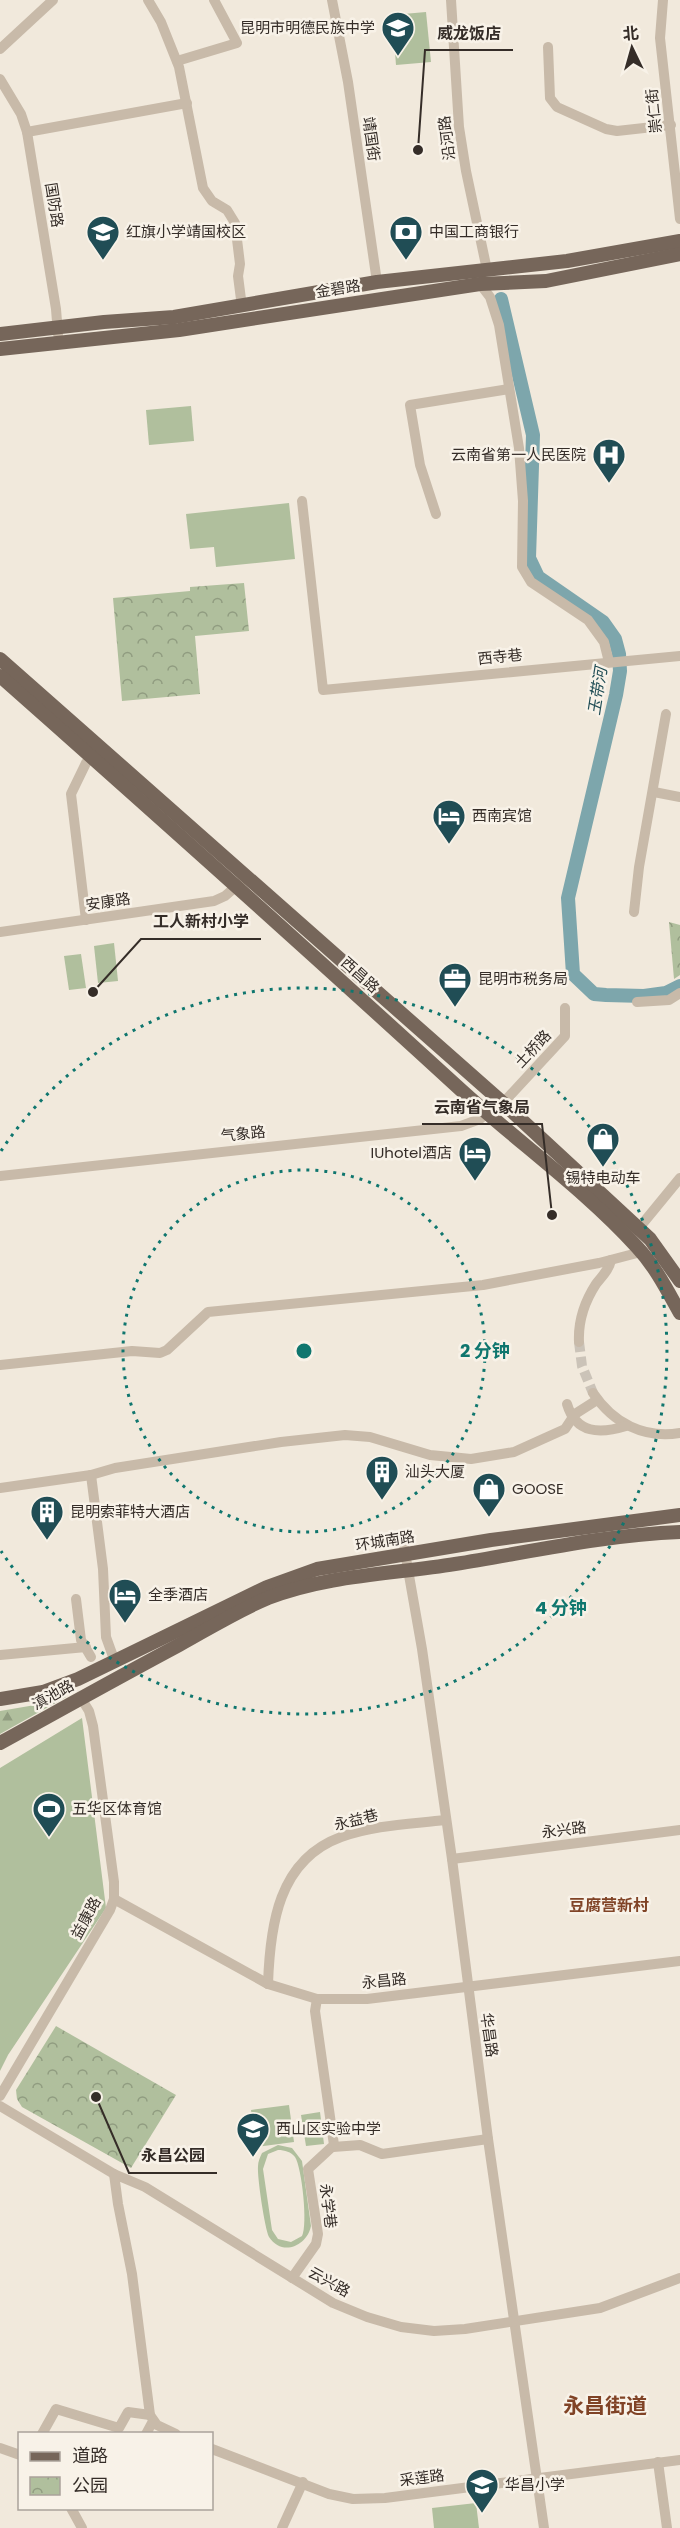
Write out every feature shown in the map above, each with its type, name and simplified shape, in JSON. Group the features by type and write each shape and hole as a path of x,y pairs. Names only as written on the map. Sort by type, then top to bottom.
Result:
{"main road":[{"name":"金碧路","path":"0,334 174,317 243,307 377,282 567,261 680,242"},
{"name":"金碧路","path":"0,349 179,330 480,284 566,278 680,254"},
{"path":"409,294 405,291 407,288 521,271 567,261"},
{"name":"西昌路","path":"0,659 242,881 487,1113 574,1187 641,1252 658,1274 680,1313"},
{"name":"西昌路","path":"0,676 91,757 242,881 503,1103 639,1228 663,1255 680,1281"},
{"name":"环城南路","path":"115,1662 200,1618 294,1575 317,1569 405,1551 680,1515"},
{"name":"环城南路","path":"121,1676 267,1599 326,1582 633,1535 680,1532"},
{"name":"滇池路","path":"0,1699 52,1689 115,1662"},
{"name":"滇池路","path":"0,1743 121,1676"}],"street":[{"path":"0,49 53,0"},
{"path":"148,0 161,22 177,60 203,188 212,201 227,210 235,223 243,307"},
{"path":"177,60 237,43 214,0"},
{"name":"靖国街","path":"332,0 348,82 377,282"},
{"name":"沿河路","path":"451,0 459,127 487,270"},
{"name":"崇仁街","path":"663,0 660,38 680,219"},
{"path":"548,47 550,98 557,107 606,129 617,131 671,124"},
{"name":"国防路","path":"0,79 21,114 27,132 58,342"},
{"path":"27,132 187,103"},
{"path":"480,284 490,297 499,325 519,448 523,501 522,567 525,576 588,620 604,642 609,662"},
{"path":"436,514 420,465 410,405 509,389"},
{"name":"西寺巷","path":"302,501 322,690 680,657"},
{"path":"634,912 639,867 666,714"},
{"path":"86,920 71,794 91,757"},
{"path":"654,792 680,797"},
{"name":"安康路","path":"0,932 214,901 225,896 242,881"},
{"path":"637,1002 669,1000 680,993"},
{"name":"土桥路","path":"503,1103 565,1036 565,1008"},
{"name":"气象路","path":"0,1176 461,1126 480,1119 487,1113"},
{"path":"639,1228 680,1178"},
{"path":"0,1365 132,1351 160,1353 167,1350 208,1312 483,1284 611,1260 641,1252"},
{"path":"579,1342 584,1308 593,1289 610,1266 611,1260"},
{"path":"0,1488 92,1475 115,1468 281,1442 345,1436 370,1437 429,1455 471,1459 514,1452 565,1429 574,1414 595,1397 626,1426"},
{"path":"567,1404 570,1415 583,1428 604,1430 626,1426 671,1435 680,1433"},
{"path":"92,1475 103,1569 106,1637 115,1662"},
{"name":"华昌路","path":"405,1551 452,1859 513,2322 544,2528"},
{"path":"0,1655 88,1652 81,1640 76,1599"},
{"name":"益康路","path":"0,2096 110,1910 114,1899 114,1882 93,1726 89,1711 81,1698"},
{"name":"永益巷","path":"268,1984 269,1951 276,1908 289,1881 305,1860 322,1846 341,1837 369,1830 445,1820"},
{"name":"永兴路","path":"452,1859 680,1830"},
{"name":"永昌路","path":"114,1899 268,1984 317,1999 367,1999 680,1960"},
{"path":"317,1999 315,2011 333,2147 360,2145 382,2154 488,2139"},
{"name":"云兴路","path":"0,2106 114,2174 145,2187 333,2304 401,2327 434,2331 513,2322 600,2308 680,2278"},
{"name":"永学巷","path":"292,2278 316,2244 318,2234 308,2169 333,2147"},
{"path":"114,2174 132,2274 151,2418 147,2432"},
{"path":"43,2432 56,2409 119,2428 128,2412 151,2418 174,2432"},
{"path":"0,2448 18,2455"},
{"name":"采莲路","path":"213,2449 329,2493 353,2499 385,2498 680,2460"},
{"path":"658,2462 667,2528"},
{"path":"282,2528 303,2482"},
{"path":"72,2510 82,2528"}],"green space":[{"path":"426,12 431,62 396,65 392,15"},
{"path":"191,406 194,441 149,445 146,410"},
{"path":"289,503 295,559 216,567 214,547 190,549 186,514"},
{"path":"244,583 249,631 195,636 200,694 122,701 113,598 190,591 190,587"},
{"path":"669,922 680,925 680,975 674,979"},
{"path":"114,943 118,981 98,983 94,946"},
{"path":"81,954 86,988 69,990 64,956"},
{"path":"65,1696 0,1734 0,1711 41,1704"},
{"name":"五华区体育馆","path":"82,1718 106,1908 8,2055 0,2071 0,1768"},
{"path":"56,2026 176,2095 131,2168 22,2107 17,2099 16,2090"},
{"path":"289,2105 294,2142 256,2147 251,2110"},
{"path":"320,2112 324,2144 306,2146 301,2115"},
{"path":"278,2145 292,2148 302,2161 311,2226 305,2239 287,2248 274,2243 267,2232 258,2172 258,2163 262,2153","holes":["278,2150 295,2157 300,2172 304,2230 302,2236 291,2242 278,2239 272,2230 263,2169 268,2154"]},
{"path":"476,2503 479,2528 434,2528 432,2508"}],"waterway":[{"name":"玉带河","path":"501,299 533,435 529,558 538,577 603,622 615,639 619,654 620,671 616,695 568,898 573,974 594,994 644,996 666,993 680,986"}],"tunnel":[{"path":"579,1342 582,1366 593,1393"}],"place":[{"name":"昆明市明德民族中学","path":"398,57"},
{"name":"威龙饭店","path":"418,150"},
{"name":"红旗小学靖国校区","path":"103,261"},
{"name":"中国工商银行","path":"406,261"},
{"name":"云南省第一人民医院","path":"609,484"},
{"name":"西南宾馆","path":"449,845"},
{"name":"工人新村小学","path":"93,992"},
{"name":"昆明市税务局","path":"455,1008"},
{"name":"锡特电动车","path":"603,1168"},
{"name":"IUhotel酒店","path":"475,1182"},
{"name":"云南省气象局","path":"552,1215"},
{"name":"汕头大厦","path":"382,1501"},
{"name":"GOOSE","path":"489,1518"},
{"name":"昆明索菲特大酒店","path":"47,1541"},
{"name":"全季酒店","path":"125,1624"},
{"name":"五华区体育馆","path":"49,1838"},
{"name":"永昌公园","path":"96,2097"},
{"name":"西山区实验中学","path":"253,2158"},
{"name":"华昌小学","path":"482,2514"}],"district":[{"name":"豆腐营新村","path":"609,1905"},
{"name":"永昌街道","path":"605,2406"}]}
